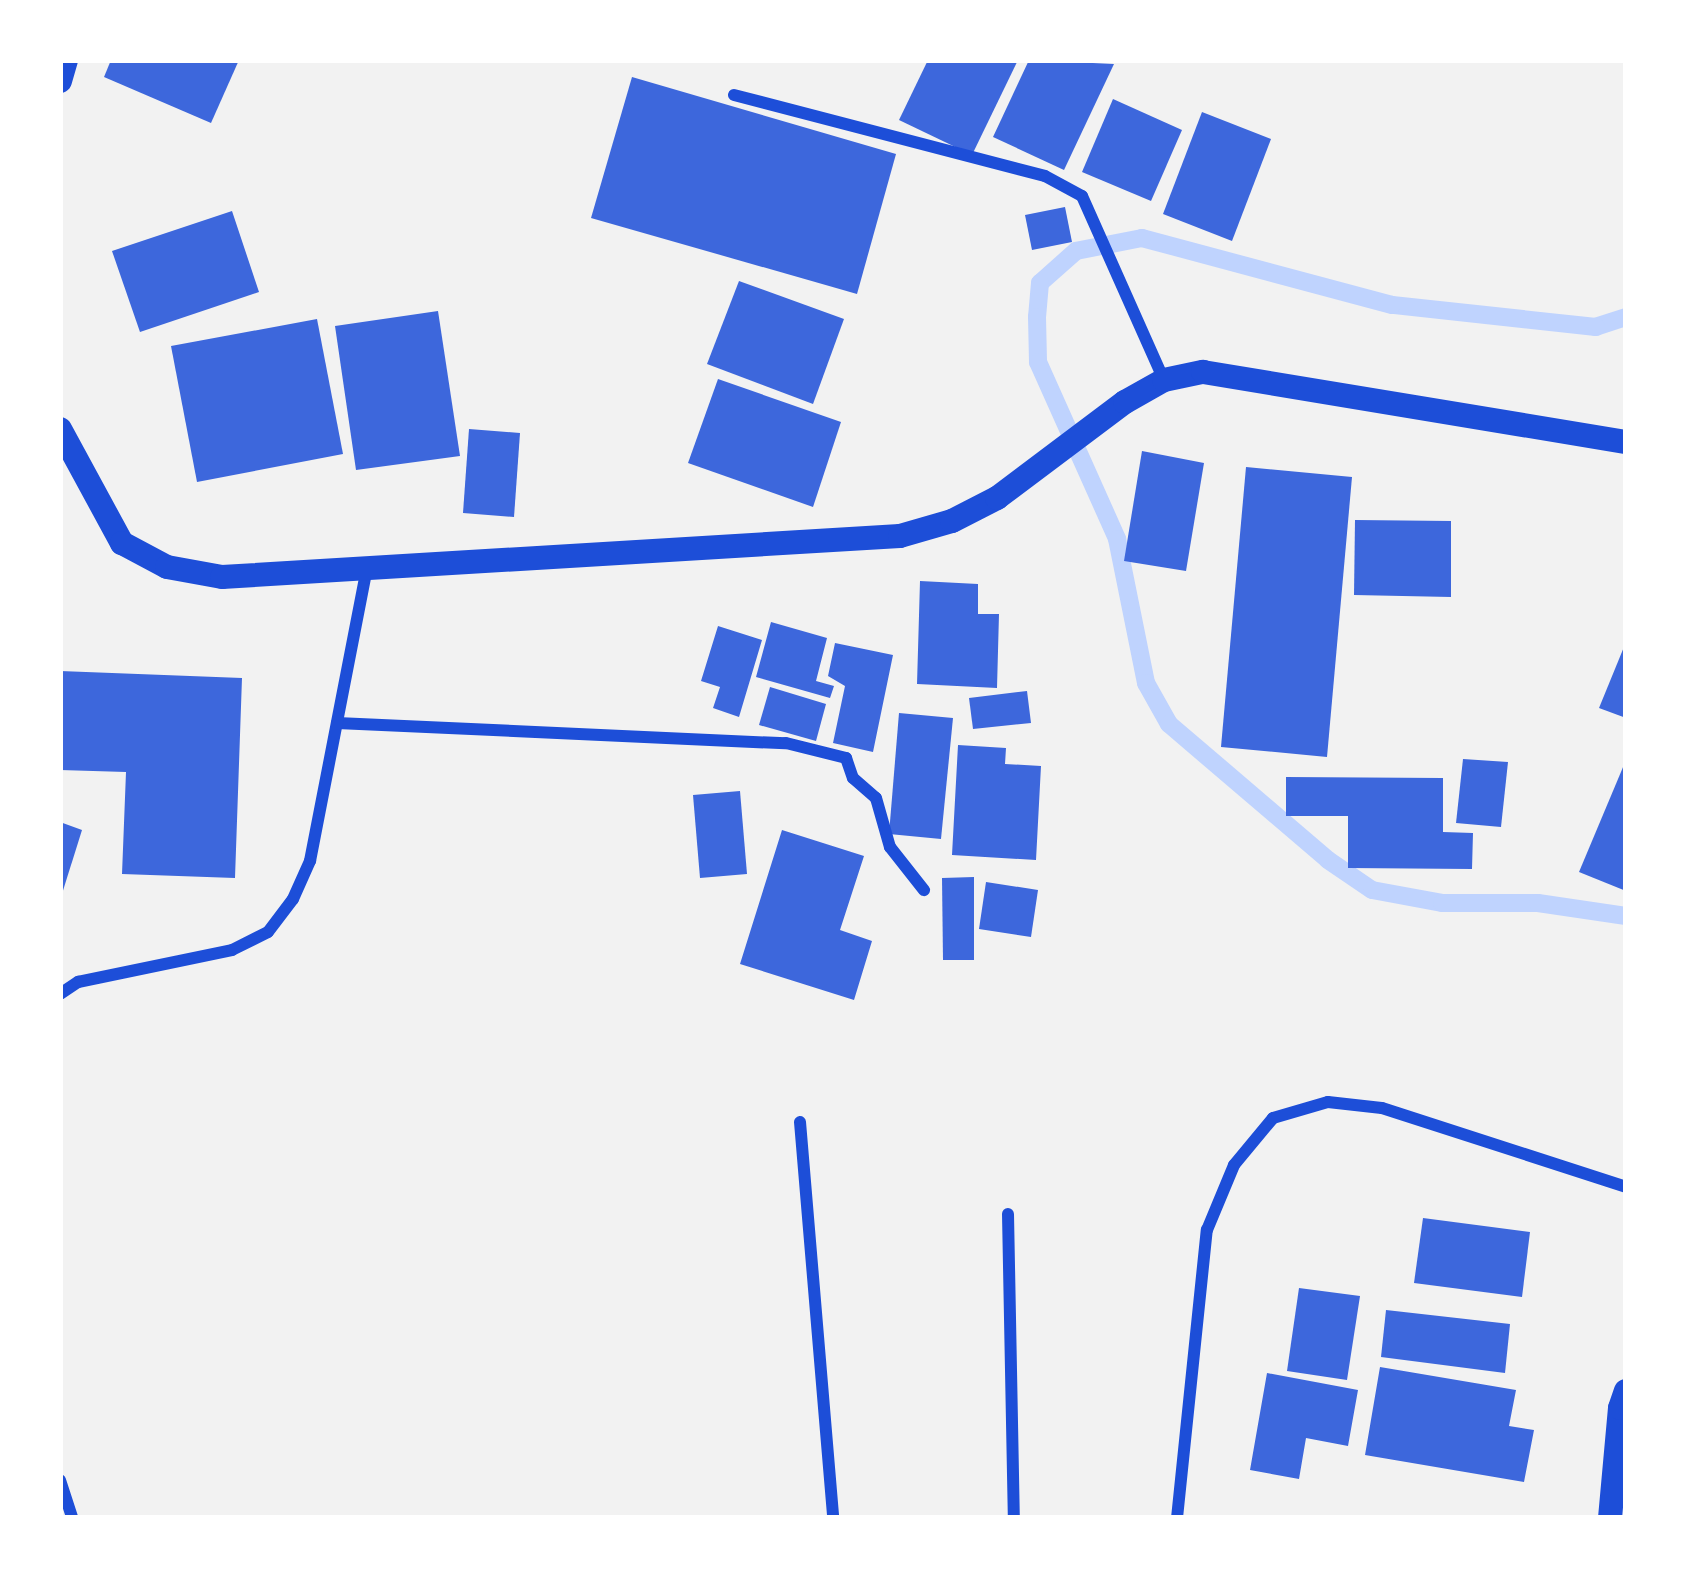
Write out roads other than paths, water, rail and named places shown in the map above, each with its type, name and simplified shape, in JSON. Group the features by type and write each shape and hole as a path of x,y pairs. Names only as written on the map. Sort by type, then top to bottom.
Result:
{"main road":[{"path":"60,80 66,60"},
{"path":"60,429 122,543 167,567 222,577 900,536 952,521 1035,474 1125,402 1163,380 1203,371 1626,442"},
{"path":"1610,1518 1626,1391"}],"street":[{"path":"734,95 1045,176 1082,196 1098,223 1163,380"},
{"path":"60,994 78,982 232,950 268,932 293,899 310,861 368,566"},
{"path":"337,723 786,743 846,758 854,778 876,799 890,847 924,890"},
{"path":"1177,1518 1207,1230 1234,1165 1274,1118 1328,1102 1382,1108 1626,1187"},
{"path":"800,1122 833,1518"},
{"path":"1008,1214 1014,1518"},
{"path":"60,1480 72,1518"}],"waterway":[{"path":"1626,317 1596,327 1392,305 1142,238 1076,251 1040,283 1037,317 1038,362 1117,539 1146,683 1169,724 1328,860 1372,890 1442,903 1538,903 1626,916"}]}
